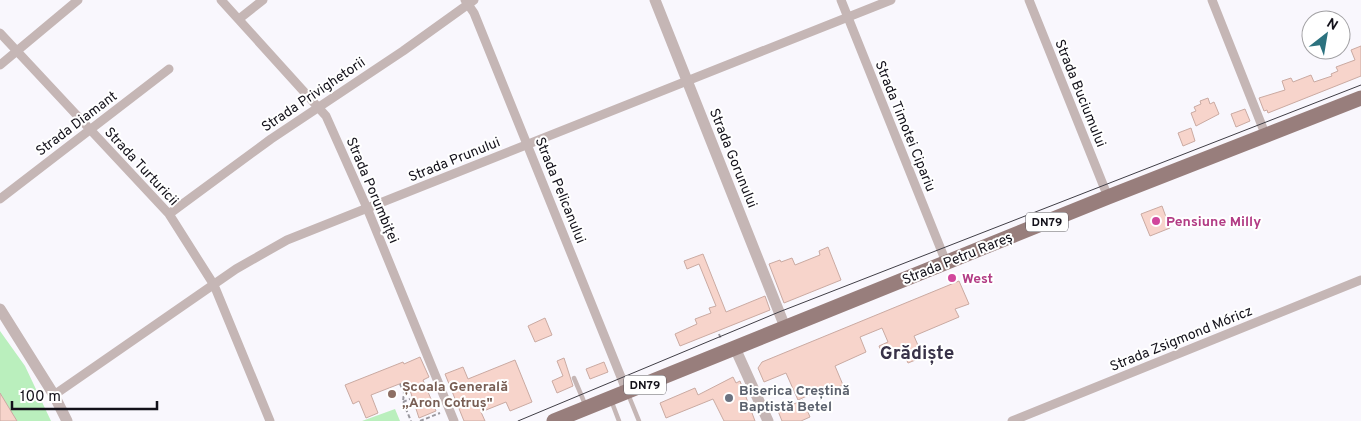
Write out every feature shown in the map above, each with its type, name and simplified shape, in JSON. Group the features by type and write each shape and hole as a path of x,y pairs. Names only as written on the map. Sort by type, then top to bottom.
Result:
{"main road":[{"name":"Strada Petru Rareș","path":"554,421 1108,197 1361,98"}],"street":[{"path":"0,65 78,0"},
{"name":"Strada Porumbiței","path":"221,0 319,106 326,116 367,208 446,410 454,421"},
{"path":"239,19 264,0"},
{"name":"Strada Gorunului","path":"655,0 785,327"},
{"name":"Strada Timotei Cipariu","path":"841,0 946,262"},
{"name":"Strada Prunului","path":"54,395 261,253 287,240 891,0"},
{"name":"Strada Buciumului","path":"1029,0 1108,197"},
{"path":"1212,0 1266,136"},
{"name":"Strada Privighetorii","path":"169,214 319,106 403,51 469,1"},
{"name":"Strada Pelicanului","path":"469,1 627,392"},
{"name":"Strada Turturicii","path":"0,33 169,214 214,285 270,421"},
{"name":"Strada Diamant","path":"0,199 169,69"},
{"name":"Strada Zsigmond Móricz","path":"1012,421 1361,280"},
{"path":"0,309 54,395 66,421"},
{"path":"735,348 768,421"}],"lane":[{"path":"574,378 587,408"},
{"path":"627,392 639,421"},
{"path":"610,399 619,421"}],"path":[{"path":"400,384 404,392 403,402 411,421"},
{"path":"403,402 410,400"},
{"path":"420,421 446,410"}],"green space":[{"path":"0,331 25,366 51,421 0,421"},
{"path":"395,409 400,421 362,421"}],"building":[{"path":"1361,46 1361,76 1268,113 1267,110 1264,111 1259,98 1285,90 1282,81 1291,78 1293,82 1311,75 1314,82 1332,76 1331,74 1338,71 1336,67 1355,60 1351,50"},
{"path":"1208,98 1210,104 1214,102 1219,114 1196,126 1191,113 1196,111 1194,107 1201,104 1200,101"},
{"path":"1245,109 1250,121 1236,127 1231,114"},
{"path":"1191,128 1195,141 1183,146 1178,133"},
{"name":"Pensiune Milly","path":"1162,206 1170,228 1150,236 1141,214"},
{"path":"828,247 841,280 784,303 769,264 792,258 795,265 820,255 819,251"},
{"path":"703,254 726,312 765,296 770,310 680,346 675,334 697,324 695,319 711,313 709,308 716,306 699,264 687,269 684,261"},
{"path":"959,281 969,304 955,309 959,317 914,336 923,357 908,363 903,352 884,359 879,346 888,342 882,328 860,337 866,352 835,366 843,385 828,391 827,387 798,400 786,373 764,382 758,368 762,362"},
{"path":"545,318 552,335 535,342 528,326"},
{"path":"420,357 429,377 423,380 436,411 419,418 407,381 371,395 378,413 366,418 359,401 353,404 345,385"},
{"path":"564,358 573,386 557,393 552,381 563,376 557,361"},
{"path":"515,360 532,402 510,411 506,402 481,412 485,421 464,421 445,374 463,367 468,379"},
{"path":"604,362 608,372 590,379 586,369"},
{"name":"Biserica Creștină Baptistă Betel","path":"733,377 736,383 740,381 755,421 724,421 713,399 666,418 660,403 695,388 698,395"},
{"path":"0,393 17,421 0,421"},
{"path":"803,400 810,417 801,421 782,421 778,411"}],"tram line":[{"path":"518,421 779,312 1361,85"}],"place":[{"name":"Pensiune Milly","path":"1156,221"},
{"name":"West","path":"952,278"},
{"name":"Școala Generală ,,Aron Cotruș\"","path":"392,394"},
{"name":"Biserica Creștină Baptistă Betel","path":"729,398"}],"district":[{"name":"Grădiște","path":"917,352"}]}
